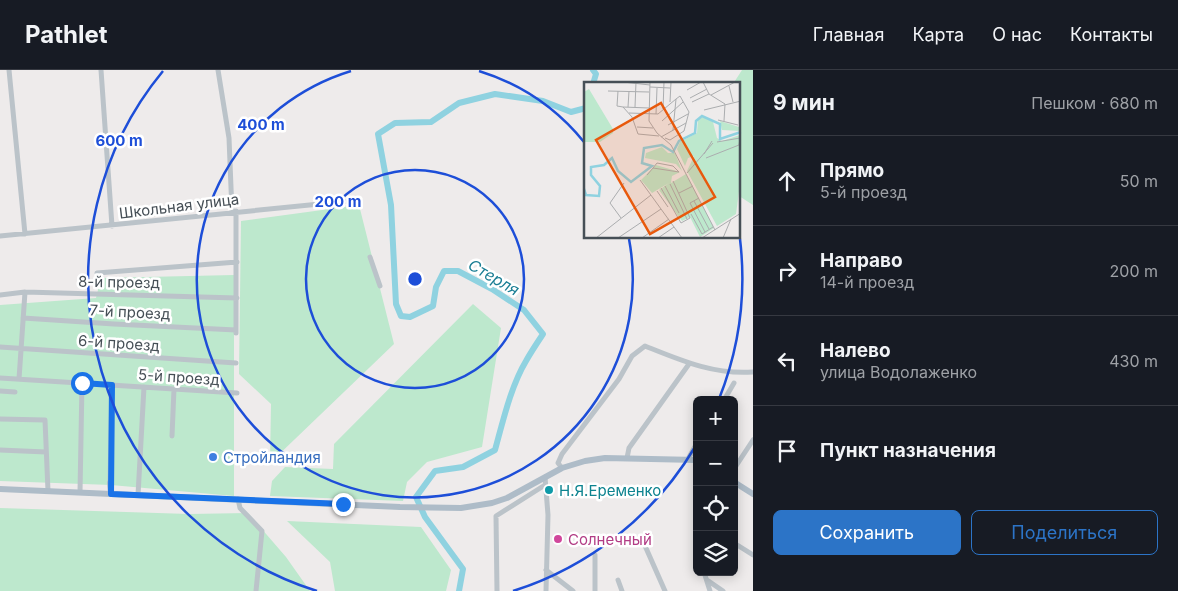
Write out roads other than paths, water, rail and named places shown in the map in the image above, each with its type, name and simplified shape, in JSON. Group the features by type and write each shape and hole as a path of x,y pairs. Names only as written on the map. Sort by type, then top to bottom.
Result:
{"main road":[{"path":"0,489 440,508 492,503 507,498 562,468 585,461 627,458 693,460"},
{"path":"110,484 111,494"},
{"path":"738,485 753,494"}],"street":[{"path":"9,70 25,234"},
{"path":"101,70 112,226"},
{"path":"218,70 229,138 237,262 237,298"},
{"name":"Школьная улица","path":"0,236 112,226 222,214 234,211 360,200"},
{"path":"370,256 380,286"},
{"path":"97,273 237,262"},
{"path":"19,379 25,292"},
{"name":"8-й проезд","path":"0,295 25,292 237,298"},
{"name":"7-й проезд","path":"23,318 236,332 237,298"},
{"path":"562,468 558,463 562,454 619,379 632,356 645,346 689,364 735,374 753,372"},
{"name":"6-й проезд","path":"0,347 236,363"},
{"path":"627,458 629,448 689,364"},
{"name":"5-й проезд","path":"0,378 237,393"},
{"path":"80,492 82,383"},
{"path":"726,396 734,383"},
{"path":"110,484 112,385"},
{"path":"138,495 144,387"},
{"path":"172,436 174,389"},
{"path":"0,391 15,392"},
{"path":"0,419 45,420 48,491"},
{"path":"738,463 753,440"},
{"path":"0,450 46,452"},
{"path":"688,459 693,450"},
{"path":"545,476 548,515 546,591"},
{"path":"497,591 496,516 545,485"},
{"path":"238,500 240,508 262,531 256,591"},
{"path":"642,539 665,591"},
{"path":"738,546 753,555"},
{"path":"595,555 595,591"},
{"path":"546,570 573,591"},
{"path":"706,576 710,591"},
{"path":"618,580 622,591"},
{"path":"707,580 723,591"}],"waterway":[{"name":"Стерля","path":"593,70 596,74 594,82"},
{"name":"Стерля","path":"459,591 463,569 425,517 416,497 435,471 463,467 495,450 516,381 543,334 524,310 492,289 458,271 444,271 436,287 433,306 410,317 401,316 396,304 391,205 378,134 395,123 431,122 459,103 495,94 543,101 571,112 584,109"}],"place":[{"name":"Стройландия","path":"213,457"},
{"name":"Н.Я.Еременко","path":"549,490"},
{"name":"Солнечный","path":"558,539"}]}
